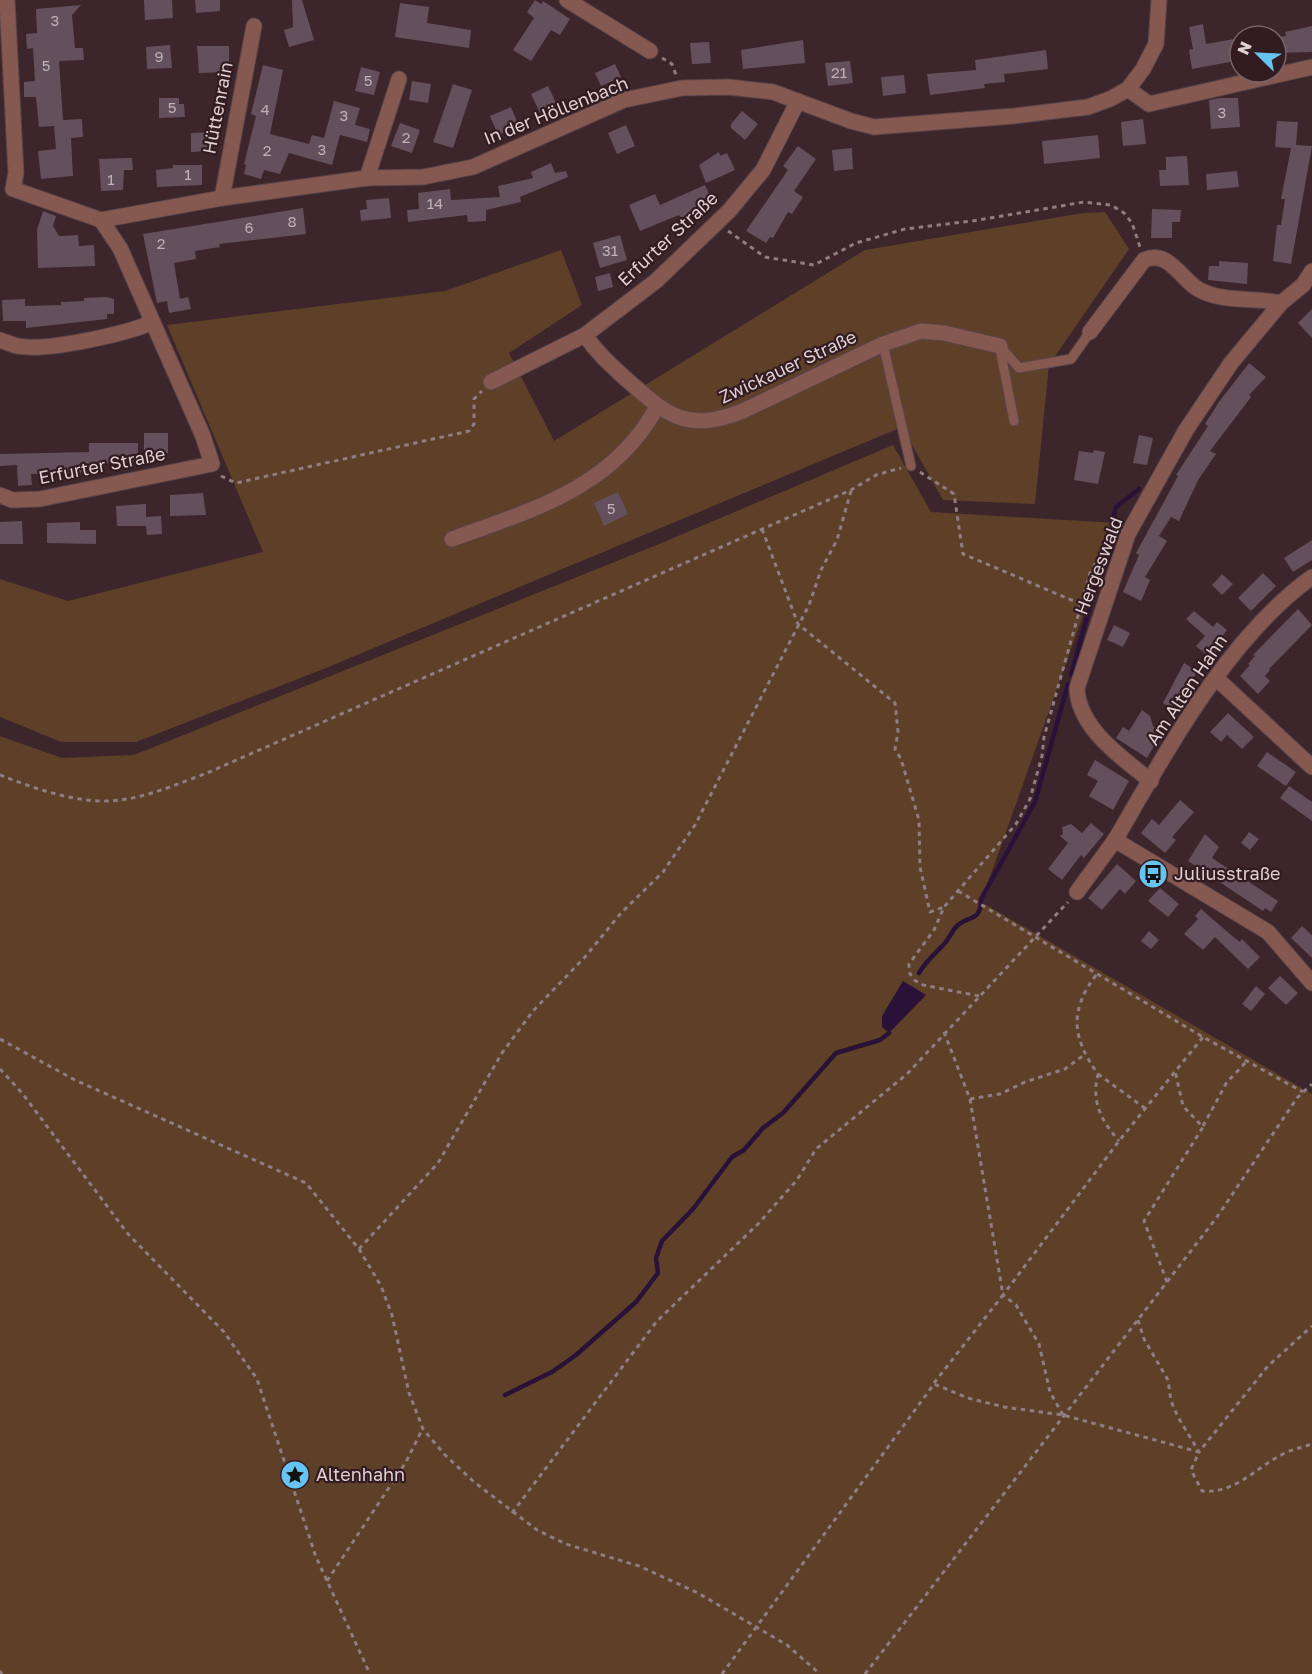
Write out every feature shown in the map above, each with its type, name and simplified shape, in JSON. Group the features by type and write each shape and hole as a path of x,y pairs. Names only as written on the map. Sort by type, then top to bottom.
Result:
{"street":[{"path":"7,0 16,173 7,187 101,220 120,248 151,323 203,436 212,464"},
{"path":"567,0 651,51"},
{"path":"1159,0 1156,44 1143,69 1128,89 1149,104 1312,67"},
{"name":"Hüttenrain","path":"222,198 254,26"},
{"path":"367,178 399,79"},
{"name":"In der Höllenbach","path":"101,220 222,198 367,178 423,177 473,166 624,100 682,88 728,87 773,92 851,121 874,127 894,127 1088,107 1128,89"},
{"name":"Erfurter Straße","path":"491,382 585,335 656,281 716,223 763,170 798,100"},
{"path":"1090,332 1144,260 1150,258 1173,263 1196,288 1215,296 1281,303"},
{"name":"Hergeswald","path":"1151,781 1114,751 1097,733 1077,702 1077,688 1128,534 1186,430 1231,363 1281,303 1303,285 1312,271"},
{"path":"0,340 18,346 53,346 135,330 151,323"},
{"name":"Zwickauer Straße","path":"585,335 598,355 657,407 688,420 721,419 883,344 921,332 944,333 1000,346"},
{"path":"452,539 558,498 591,481 630,447 657,407"},
{"name":"Erfurter Straße","path":"0,495 12,500 40,500 212,464"},
{"name":"Am Alten Hahn","path":"1115,840 1239,645 1294,591 1312,578"},
{"path":"1216,678 1312,767"},
{"path":"1077,892 1115,840 1268,932 1312,983"}],"lane":[{"path":"1000,346 1019,368 1071,359 1090,332"},
{"path":"883,344 911,466"},
{"path":"1000,346 1014,421"}],"path":[{"path":"716,223 765,257 814,265 856,243 905,229 972,221 1084,202 1111,205 1124,213 1132,223 1144,260"},
{"path":"212,464 223,478 236,483 469,431 474,424 474,399 491,382"},
{"path":"0,775 45,792 108,801 165,789 207,773 851,490 876,475 911,466 954,494 963,554 1081,604"},
{"path":"359,1249 438,1163 502,1053 533,1011 585,957 621,913 663,872 700,816 809,605 821,570 837,540 851,490"},
{"path":"762,529 798,624 895,703 898,732 895,749 901,759 919,820 920,867 930,912 944,907"},
{"path":"979,996 923,985 914,980 909,972 909,964 934,930 944,907 1017,824 1030,799 1090,573 1114,532"},
{"path":"958,891 1096,975 1303,1092"},
{"path":"512,1513 657,1321 758,1224 797,1180 816,1149 907,1074 1077,892"},
{"path":"1096,975 1086,988 1076,1021 1084,1055 1098,1074 1146,1109"},
{"path":"944,1032 970,1099 1003,1295 1016,1305 1039,1344 1050,1392 1063,1415"},
{"path":"722,1674 758,1628 934,1384 1119,1142 1203,1037"},
{"path":"0,1039 75,1080 306,1183 359,1249 381,1286 392,1315 409,1393 423,1430 474,1482 537,1530 566,1544 639,1566 698,1593 787,1645 820,1674"},
{"path":"970,1099 1000,1094 1025,1082 1065,1069 1084,1055"},
{"path":"1167,1281 1143,1221 1203,1127 1227,1082 1247,1061"},
{"path":"0,1069 22,1093 128,1234 224,1332 256,1379 316,1557 370,1674"},
{"path":"1175,1071 1183,1106 1203,1127"},
{"path":"1098,1074 1094,1089 1097,1110 1119,1142"},
{"path":"865,1674 1217,1217 1303,1092 1312,1084"},
{"path":"1137,1319 1144,1339 1168,1380 1171,1401 1178,1417 1199,1452"},
{"path":"1312,1326 1268,1366 1199,1452 1191,1470 1202,1491 1216,1492 1236,1485 1285,1453 1312,1444"},
{"path":"934,1384 968,1398 1005,1407 1063,1415 1199,1452"},
{"path":"327,1581 406,1462 423,1430"}],"shaded area":[{"path":"1105,212 1129,249 1049,365 1035,504 943,500 902,427 326,668 136,742 61,742 0,717 0,579 68,601 263,552 167,325 445,291 561,250 582,305 509,353 554,441 865,250 1083,213"},
{"path":"893,445 931,512 1116,523 981,902 1312,1094 1312,1674 0,1674 0,736 62,758 134,755 659,544"},
{"path":"903,981 926,995 889,1033 882,1027 882,1016"}],"building":[{"path":"144,0 172,0 173,18 145,20"},
{"path":"195,0 220,0 220,11 196,13"},
{"path":"292,0 302,0 314,40 289,47 284,30 293,27"},
{"path":"535,0 541,4 543,1 570,19 560,35 551,30 531,61 513,50 534,18 527,12"},
{"path":"400,3 429,7 427,23 471,30 469,48 395,37"},
{"path":"81,5 72,15 75,48 83,48 84,60 59,61 63,120 82,119 83,137 71,138 73,176 41,179 38,151 56,149 54,126 39,127 36,97 24,97 24,82 35,81 33,48 27,49 26,34 37,33 36,9"},
{"path":"1203,24 1206,44 1228,40 1228,62 1192,69 1189,50 1193,49 1189,27"},
{"path":"1312,26 1312,52 1288,53 1288,31"},
{"path":"803,40 805,63 743,69 741,50"},
{"path":"709,42 711,63 692,64 690,43"},
{"path":"170,45 172,68 147,69 146,47"},
{"path":"197,46 229,46 229,72 199,73"},
{"path":"1046,50 1048,69 1004,74 1005,82 984,84 985,88 930,95 927,74 976,70 975,60"},
{"path":"850,61 853,83 828,86 825,63"},
{"path":"615,64 621,77 601,86 595,73"},
{"path":"263,65 283,70 270,134 309,144 312,135 324,138 334,101 360,108 355,125 370,129 367,142 340,135 332,165 289,153 280,174 264,170 261,179 244,174 246,165 244,164 256,116 251,114"},
{"path":"361,67 380,72 374,95 355,91"},
{"path":"904,75 906,93 883,96 881,77"},
{"path":"412,81 431,84 428,103 409,100"},
{"path":"453,84 472,90 453,148 433,142"},
{"path":"548,86 557,105 540,113 531,94"},
{"path":"159,98 179,98 179,104 184,104 185,117 159,118"},
{"path":"1238,98 1240,127 1211,129 1209,100"},
{"path":"511,107 519,126 498,135 490,116"},
{"path":"742,111 758,124 745,140 731,128 731,124"},
{"path":"1143,119 1146,144 1123,146 1121,122"},
{"path":"1277,121 1298,122 1296,145 1312,146 1291,264 1273,261 1277,225 1281,225 1285,199 1281,199 1291,148 1275,147"},
{"path":"400,123 420,130 412,153 391,146"},
{"path":"626,125 635,146 617,154 608,133"},
{"path":"210,132 211,151 191,152 191,133"},
{"path":"1098,135 1100,158 1044,164 1042,141"},
{"path":"798,146 816,159 794,191 803,197 792,214 788,212 773,238 770,237 766,243 746,231 788,170 783,166"},
{"path":"852,148 853,169 834,171 832,150"},
{"path":"719,152 720,156 727,153 735,170 706,183 699,165"},
{"path":"1187,156 1189,185 1160,186 1159,170 1166,170 1166,157"},
{"path":"132,158 133,170 124,170 123,190 101,191 99,159"},
{"path":"551,163 555,173 566,171 568,177 520,197 521,202 486,210 486,221 468,222 467,215 408,222 407,210 419,209 418,193 450,189 451,200 500,197 498,186 533,178 531,172"},
{"path":"173,165 202,165 202,185 157,187 156,170 173,168"},
{"path":"1237,171 1239,187 1207,190 1206,174"},
{"path":"705,185 711,198 701,202 703,208 681,218 679,215 640,231 629,205 655,194 660,205"},
{"path":"389,198 391,218 361,221 360,210 367,209 366,200"},
{"path":"303,208 306,234 219,244 220,247 195,251 196,259 174,263 180,299 188,297 191,309 169,313 167,301 157,303 143,234"},
{"path":"1152,209 1181,210 1180,222 1172,222 1172,238 1151,238"},
{"path":"43,211 56,216 53,226 59,236 78,235 79,246 94,245 95,266 38,268 37,230"},
{"path":"620,235 627,260 600,268 593,243"},
{"path":"1219,261 1248,263 1247,284 1208,280 1209,266 1219,266"},
{"path":"610,273 613,287 598,291 595,277"},
{"path":"106,297 114,299 114,314 107,314 107,319 26,328 26,321 3,321 2,300 25,299 25,306 61,305 61,302"},
{"path":"1312,309 1312,338 1298,323"},
{"path":"1249,363 1266,377 1249,395 1251,397 1210,451 1216,454 1198,480 1179,521 1171,517 1159,536 1167,541 1145,577 1150,580 1141,601 1123,592 1139,555 1136,553 1178,476 1176,475 1208,426 1205,424 1219,402"},
{"path":"144,433 168,433 168,453 144,453"},
{"path":"1139,435 1153,438 1147,465 1133,463"},
{"path":"89,443 138,443 138,462 90,464 90,471 72,474 31,474 32,485 18,486 17,465 0,466 0,454 89,452"},
{"path":"1094,450 1105,452 1098,484 1074,480 1079,451 1093,453"},
{"path":"618,492 628,514 604,526 594,503"},
{"path":"203,493 206,515 170,516 170,495"},
{"path":"146,504 146,517 161,516 162,534 147,535 146,526 117,526 116,506"},
{"path":"22,521 23,544 0,544 0,522"},
{"path":"80,522 80,530 96,530 96,544 47,543 47,523"},
{"path":"1312,540 1312,560 1293,572 1284,558"},
{"path":"1263,573 1276,586 1251,611 1238,598"},
{"path":"1222,574 1233,584 1222,595 1212,585"},
{"path":"1298,609 1312,625 1269,669 1265,676 1270,681 1258,694 1240,676 1250,665 1248,664 1255,656 1253,655"},
{"path":"1194,611 1213,627 1217,622 1227,630 1221,638 1225,641 1210,658 1196,646 1205,636 1186,619"},
{"path":"1114,625 1130,633 1123,647 1107,640"},
{"path":"1184,663 1197,671 1191,683 1194,685 1180,709 1176,706 1173,710 1163,703"},
{"path":"1142,710 1150,716 1153,726 1162,732 1147,758 1116,738 1123,727 1129,731"},
{"path":"1228,713 1254,737 1242,749 1227,735 1221,742 1210,732"},
{"path":"1267,752 1296,772 1286,786 1257,766"},
{"path":"1095,760 1129,781 1113,810 1089,796 1098,781 1087,775"},
{"path":"1289,786 1312,802 1312,821 1280,798"},
{"path":"1180,800 1194,812 1172,837 1176,840 1165,853 1141,833 1152,819 1159,825"},
{"path":"1091,823 1104,834 1084,858 1081,855 1062,880 1048,869 1068,843 1060,836 1063,834 1062,827 1071,824 1082,833"},
{"path":"1249,832 1259,839 1250,850 1241,843"},
{"path":"1205,834 1219,847 1212,858 1278,901 1271,912 1265,908 1263,911 1188,861"},
{"path":"1117,864 1136,881 1125,894 1120,889 1102,910 1088,898"},
{"path":"1160,888 1179,904 1168,917 1148,901"},
{"path":"1201,909 1240,942 1242,939 1260,957 1248,969 1215,937 1203,950 1184,934 1198,919 1195,916"},
{"path":"1302,926 1312,935 1312,958 1291,938"},
{"path":"1149,931 1159,940 1151,949 1141,941"},
{"path":"1280,976 1298,993 1286,1005 1268,988"},
{"path":"1256,986 1265,994 1251,1011 1242,1004"}],"waterway":[{"path":"1071,675 1097,581 1119,536 1114,515 1116,507 1139,489"},
{"path":"919,973 955,928 979,912 981,899 1035,802 1068,684"},
{"path":"505,1395 552,1372 576,1355 636,1302 658,1273 656,1258 662,1241 693,1209 732,1157 744,1150 763,1128 783,1113 836,1053 880,1040 889,1033"}],"place":[{"name":"Juliusstraße","path":"1153,874"},
{"name":"Altenhahn","path":"295,1475"}]}
